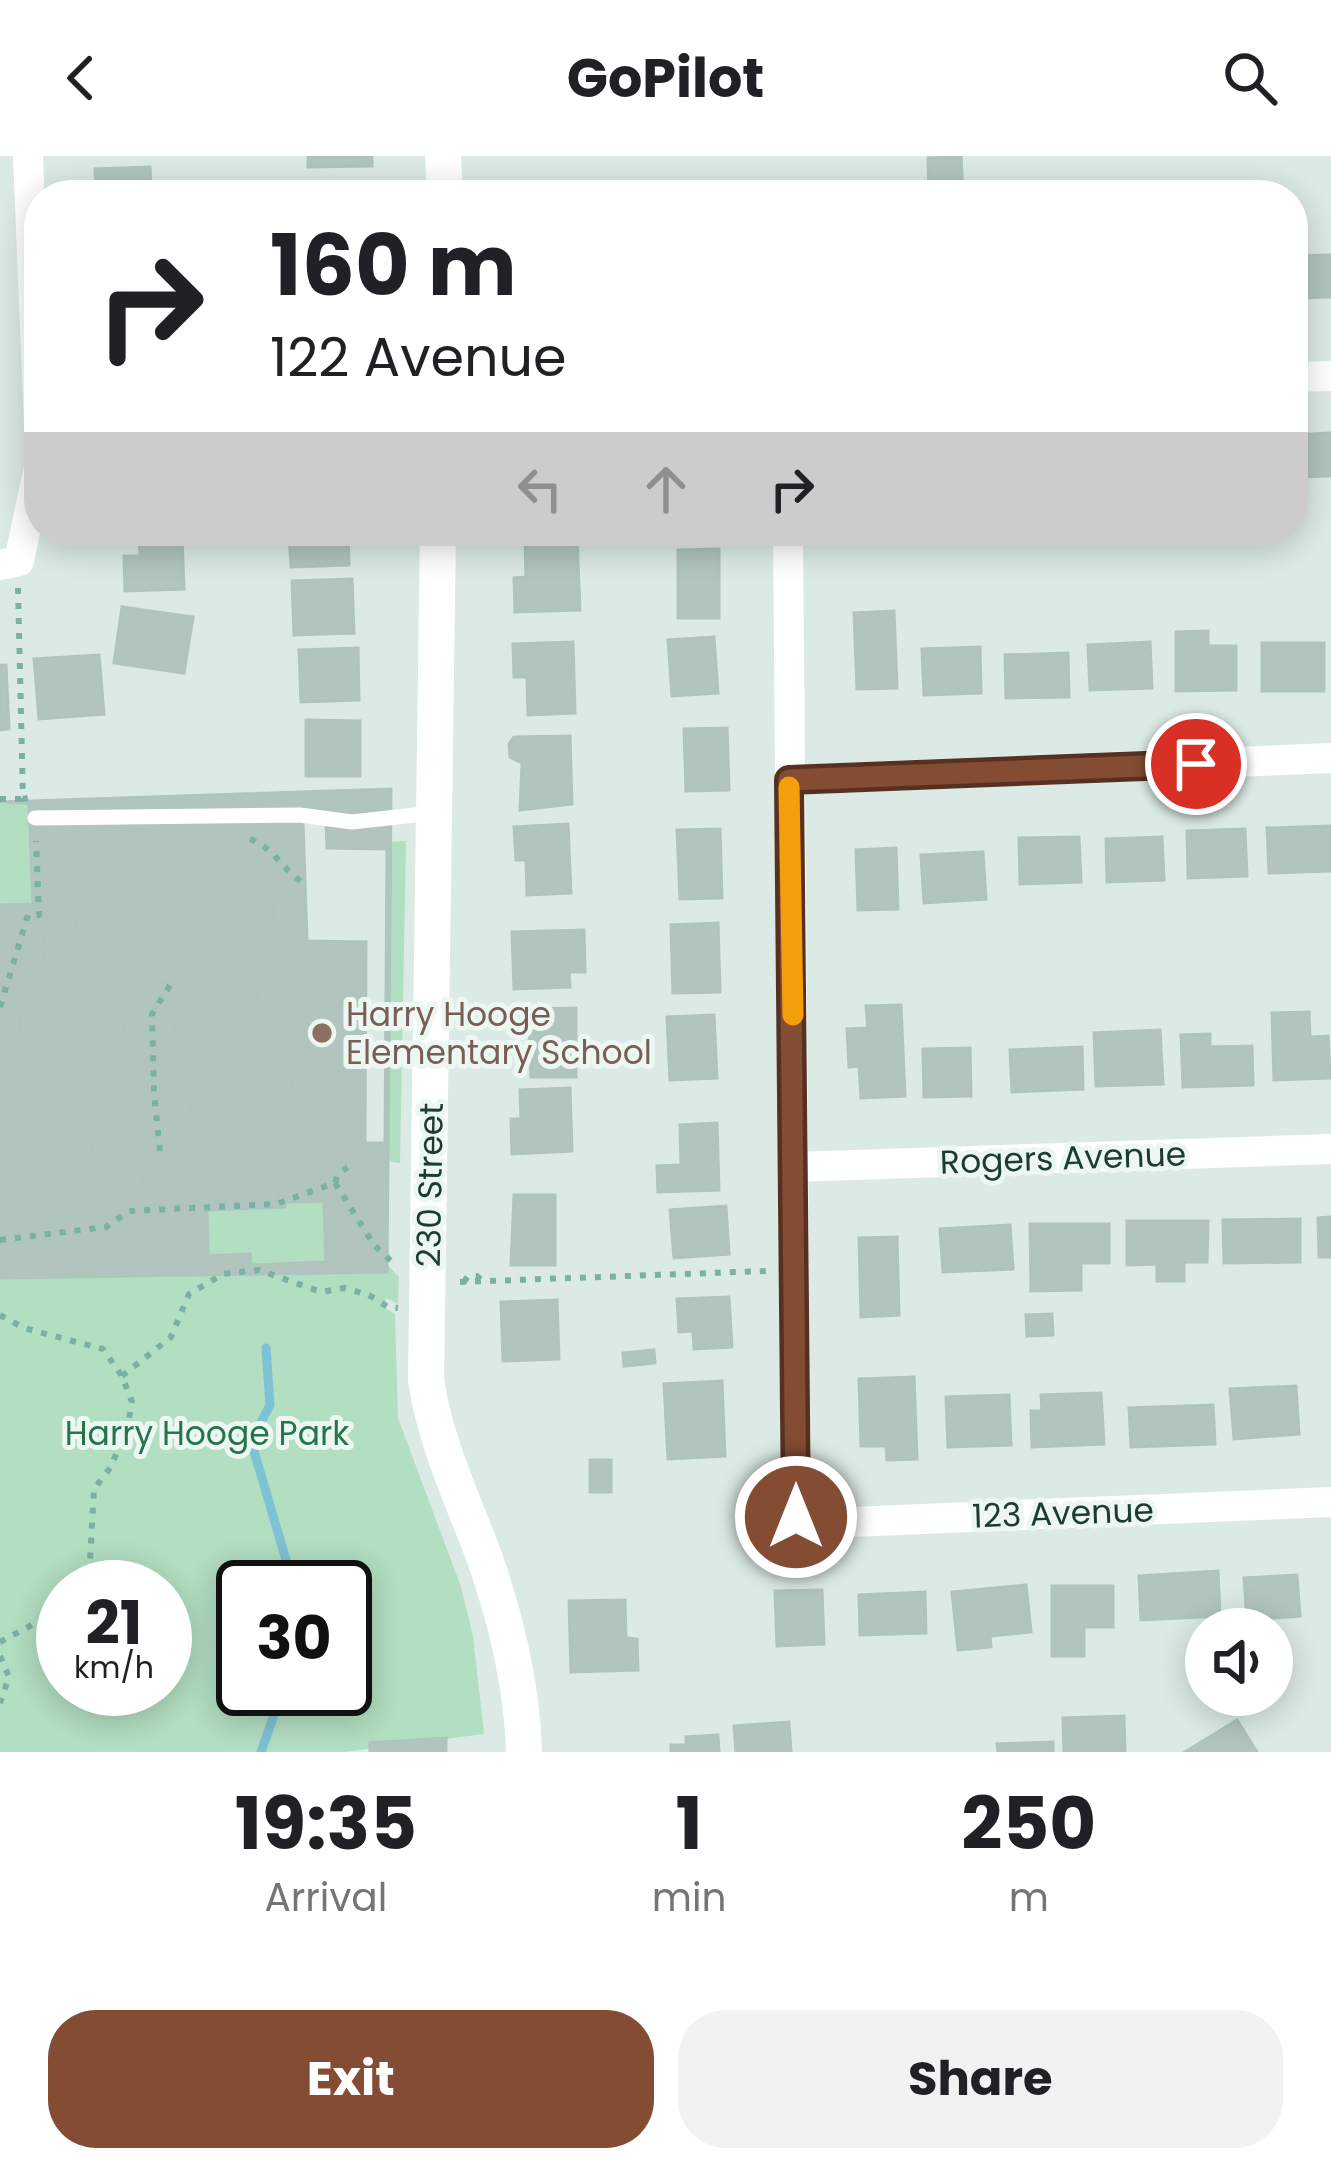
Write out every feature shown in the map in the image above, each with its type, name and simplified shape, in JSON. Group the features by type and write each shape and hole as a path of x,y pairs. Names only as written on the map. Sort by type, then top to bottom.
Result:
{"street":[{"path":"9,563 24,515"},
{"name":"230 Street","path":"439,546 426,1380 440,1442 500,1603 515,1663 524,1752"},
{"path":"788,546 794,1270"},
{"path":"789,780 1331,758"},
{"name":"Rogers Avenue","path":"795,1167 1331,1149"},
{"name":"123 Avenue","path":"794,1270 796,1517 827,1523 1331,1502"}],"lane":[{"path":"35,818 300,814 352,822 436,813"}],"path":[{"path":"9,563 17,619 23,799"},
{"path":"0,800 34,798 39,915 28,915 0,1007"},
{"path":"160,1151 152,1014 172,982"},
{"path":"335,1183 338,1174 351,1165"},
{"path":"0,1240 106,1227 129,1211 275,1204 335,1183"},
{"path":"335,1183 374,1245 395,1265"},
{"path":"122,1376 171,1337 189,1294 223,1274 259,1270 321,1292 344,1288 369,1294 388,1307 401,1309"},
{"path":"461,1283 794,1270"},
{"path":"0,1315 24,1328 103,1349 122,1376 132,1402 127,1430 94,1490 90,1560"},
{"path":"0,1642 36,1623"},
{"path":"0,1656 10,1677 0,1702"}],"green space":[{"path":"29,803 33,904 0,905 0,804"},
{"path":"406,841 400,1163 386,1156 389,842"},
{"name":"Harry Hooge Park","path":"318,1191 399,1277 398,1304 386,1298 385,1308 395,1314 398,1418 461,1587 473,1636 484,1734 344,1752 0,1752 0,1251 208,1240 207,1210 284,1207 285,1202 319,1201"}],"building":[{"path":"308,156 372,156 372,166 308,167"},
{"path":"961,157 962,180 929,180 928,158"},
{"path":"150,167 150,180 95,180 95,169"},
{"path":"1331,255 1331,297 1308,298 1308,256"},
{"path":"1331,433 1331,476 1308,477 1308,434"},
{"path":"139,546 182,546 184,589 125,591 124,556 140,556"},
{"path":"290,546 348,546 349,565 291,567"},
{"path":"525,546 577,546 580,610 515,612 514,578 526,577"},
{"path":"719,549 719,618 678,618 678,550"},
{"path":"352,579 354,633 294,635 292,581"},
{"path":"122,607 193,617 184,673 114,663"},
{"path":"894,611 897,688 857,689 854,613"},
{"path":"1208,631 1208,646 1236,646 1236,690 1176,691 1176,632"},
{"path":"714,637 718,693 672,696 668,640"},
{"path":"573,642 575,713 528,715 527,677 514,677 513,644"},
{"path":"1150,642 1152,688 1090,690 1088,645"},
{"path":"1262,643 1324,643 1324,691 1262,691"},
{"path":"980,647 981,693 924,695 922,649"},
{"path":"358,648 359,700 301,702 299,650"},
{"path":"1068,653 1069,697 1006,698 1005,655"},
{"path":"99,655 104,714 39,719 34,659"},
{"path":"0,665 6,665 9,729 0,730"},
{"path":"306,720 360,721 360,776 306,776"},
{"path":"727,728 729,790 686,791 684,729"},
{"path":"570,736 572,804 520,810 522,763 510,757 509,744 514,737"},
{"name":"Harry Hooge Elementary School","path":"391,789 387,1272 0,1278 0,1205 36,1203 37,1219 83,1216 81,1178 94,1177 92,1138 104,1138 102,1100 116,1100 114,1061 125,1060 124,1021 134,1021 133,984 172,982 177,1082 189,1082 191,1121 203,1120 204,1149 141,1152 144,1206 278,1201 277,1181 321,1179 320,1137 307,1138 306,1100 293,1101 291,1063 281,1064 278,1005 258,1006 256,947 275,946 272,875 256,875 255,852 73,861 76,932 44,934 45,969 31,970 33,1007 19,1007 21,1044 9,1044 11,1086 0,1086 0,905 33,904 29,803 0,802","holes":["303,822 326,822 327,848 387,849 385,1143 365,1143 366,942 307,941","324,1201 326,1262 251,1265 250,1254 208,1256 207,1210"]},
{"path":"568,824 571,893 527,895 526,860 516,860 514,827"},
{"path":"1330,826 1331,871 1269,873 1267,828"},
{"path":"720,829 722,898 680,899 677,830"},
{"path":"1245,829 1247,876 1188,878 1187,831"},
{"path":"1079,837 1081,882 1020,884 1019,838"},
{"path":"1162,837 1164,880 1107,882 1106,839"},
{"path":"896,848 898,909 858,910 856,850"},
{"path":"255,852 256,875 272,875 275,946 256,947 258,1006 278,1005 281,1064 291,1063 293,1101 306,1100 307,1138 320,1137 321,1179 277,1181 278,1201 144,1206 141,1152 204,1149 203,1120 191,1121 189,1082 177,1082 172,982 133,984 134,1021 124,1021 125,1060 114,1061 116,1100 102,1100 104,1138 92,1138 94,1177 81,1178 83,1216 37,1219 36,1203 0,1205 0,1086 11,1086 9,1044 21,1044 19,1007 33,1007 31,970 45,969 44,934 76,932 73,861"},
{"path":"983,852 986,899 924,903 921,855"},
{"path":"718,923 720,992 673,993 671,925"},
{"path":"584,930 585,972 569,972 570,987 514,989 512,932"},
{"path":"901,1005 905,1096 861,1098 859,1066 849,1067 847,1029 868,1028 866,1006"},
{"path":"576,1008 576,1077 531,1077 528,1009"},
{"path":"1309,1012 1310,1037 1328,1036 1330,1078 1274,1080 1272,1013"},
{"path":"714,1015 717,1078 670,1080 667,1017"},
{"path":"1160,1030 1163,1084 1096,1086 1094,1033"},
{"path":"1210,1034 1210,1047 1252,1046 1253,1085 1183,1087 1181,1035"},
{"path":"1082,1047 1083,1089 1012,1092 1010,1050"},
{"path":"970,1048 971,1096 924,1097 923,1049"},
{"path":"570,1088 572,1151 512,1154 511,1119 521,1119 520,1090"},
{"path":"717,1123 719,1190 658,1192 657,1166 681,1165 680,1125"},
{"path":"514,1195 555,1195 555,1265 511,1265"},
{"path":"726,1206 729,1254 674,1258 670,1210"},
{"path":"1331,1217 1331,1257 1319,1257 1318,1218"},
{"path":"1300,1219 1300,1262 1224,1263 1223,1220"},
{"path":"1127,1221 1208,1221 1207,1262 1184,1262 1184,1281 1157,1281 1157,1264 1127,1265"},
{"path":"1030,1224 1109,1224 1109,1263 1081,1263 1081,1290 1031,1291"},
{"path":"1010,1225 1013,1269 943,1272 940,1229"},
{"path":"897,1237 899,1315 861,1317 859,1238"},
{"path":"729,1297 732,1347 694,1349 693,1331 679,1332 677,1299"},
{"path":"557,1300 559,1359 503,1361 501,1302"},
{"path":"1052,1314 1053,1335 1027,1336 1026,1315"},
{"path":"654,1350 655,1363 624,1366 623,1353"},
{"path":"914,1377 917,1459 887,1460 886,1446 861,1446 859,1379"},
{"path":"722,1381 725,1456 668,1459 664,1384"},
{"path":"1296,1386 1299,1434 1234,1439 1230,1389"},
{"path":"1101,1393 1104,1444 1032,1447 1031,1411 1042,1411 1041,1395"},
{"path":"1009,1395 1011,1445 948,1447 946,1397"},
{"path":"1213,1405 1215,1444 1131,1447 1129,1408"},
{"path":"590,1460 611,1460 611,1492 590,1492"},
{"path":"1218,1571 1220,1608 1185,1608 1185,1618 1141,1620 1139,1576"},
{"path":"1297,1575 1300,1616 1293,1617 1293,1608 1246,1608 1244,1578"},
{"path":"1026,1585 1031,1632 990,1636 991,1647 958,1650 952,1592"},
{"path":"1052,1586 1113,1586 1113,1627 1084,1627 1084,1656 1052,1656"},
{"path":"822,1590 824,1644 777,1646 775,1591"},
{"path":"925,1592 926,1633 860,1635 859,1595"},
{"path":"625,1600 626,1638 637,1639 638,1670 571,1672 569,1601"},
{"path":"1124,1716 1125,1752 1064,1752 1063,1718"},
{"path":"1237,1720 1257,1752 1185,1752"},
{"path":"789,1722 791,1752 736,1752 734,1726"},
{"path":"718,1735 719,1752 671,1752 671,1745 686,1745 686,1737"},
{"path":"446,1738 446,1752 370,1752 370,1743"},
{"path":"1053,1742 1053,1752 998,1752 997,1744"}],"waterway":[{"path":"266,1348 270,1405 251,1441 286,1560"},
{"path":"261,1752 274,1716"}],"slow traffic":[{"path":"789,787 793,1015"}],"place":[{"name":"Harry Hooge Elementary School","path":"322,1033"}],"route":[{"path":"796,1517 789,780 1196,764"}]}
